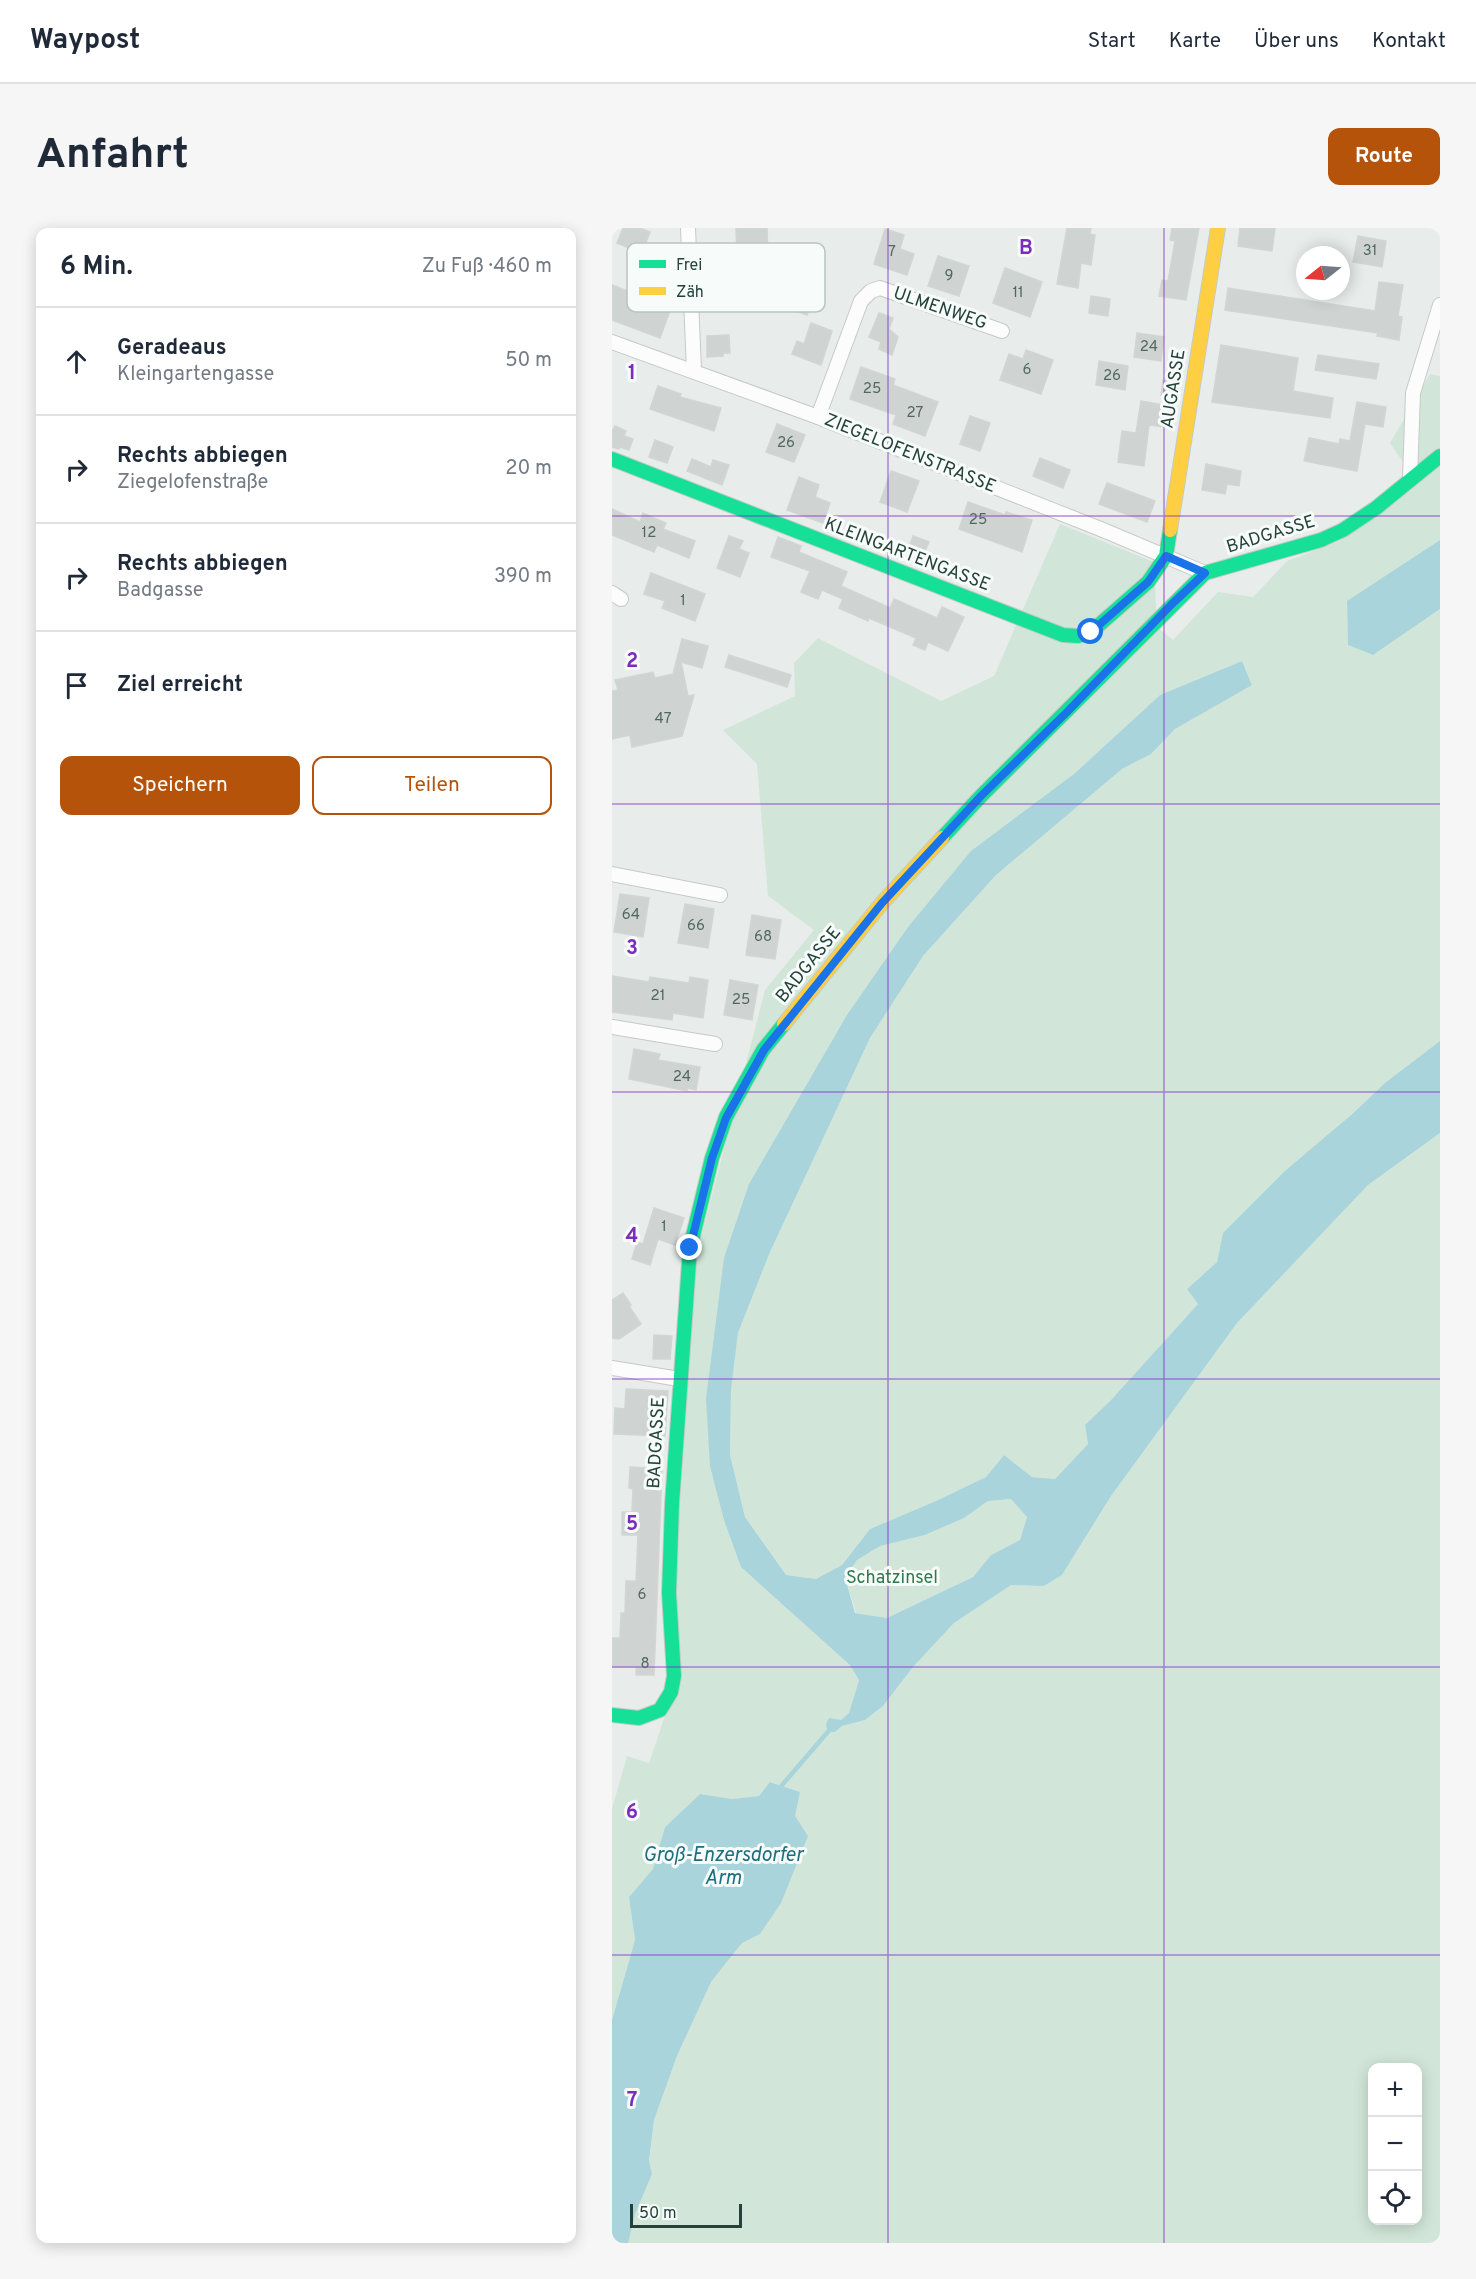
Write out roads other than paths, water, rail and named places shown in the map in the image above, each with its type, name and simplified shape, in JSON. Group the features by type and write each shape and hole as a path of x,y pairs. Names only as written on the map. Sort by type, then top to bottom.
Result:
{"street":[{"path":"688,228 689,243"},
{"name":"AUGASSE","path":"1166,556 1218,228"},
{"name":"ULMENWEG","path":"818,417 861,301 871,291 880,288 1002,331"},
{"path":"1410,479 1413,393 1440,309"},
{"path":"692,312 694,370"},
{"name":"ZIEGELOFENSTRASSE","path":"612,342 818,417 1205,573"},
{"name":"BADGASSE","path":"612,1715 639,1718 660,1710 671,1692 674,1658 669,1593 679,1379 690,1248 712,1158 726,1118 764,1050 882,903 973,805 1205,573 1322,540 1343,530 1376,508 1440,456"},
{"name":"KLEINGARTENGASSE","path":"612,459 1063,635 1078,636 1091,632 1148,582 1166,556"},
{"path":"612,874 720,895"},
{"path":"612,1027 715,1044"},
{"path":"612,1368 679,1379"}],"water":[{"path":"1440,540 1440,609 1373,655 1348,645 1347,601"},
{"path":"1242,661 1252,685 1175,729 1151,754 1122,769 996,875 923,956 870,1038 770,1252 738,1333 731,1390 730,1455 745,1517 786,1575 816,1579 842,1565 870,1529 986,1477 1004,1455 1032,1477 1055,1479 1088,1444 1085,1425 1111,1400 1198,1304 1187,1289 1217,1262 1223,1233 1285,1171 1386,1082 1440,1041 1440,1133 1368,1185 1237,1323 1111,1496 1062,1575 1044,1586 1011,1585 954,1623 913,1667 883,1706 865,1720 842,1726 835,1732 828,1732 826,1724 829,1718 841,1720 849,1713 859,1680 850,1665 741,1567 724,1520 710,1466 706,1399 724,1258 749,1184 847,1015 908,927 971,851 1074,774 1160,695","holes":["1011,1499 1027,1517 1020,1540 991,1555 973,1577 887,1618 855,1613 845,1577 857,1560 880,1546 925,1535 964,1518 988,1501"]},
{"name":"Groß-Enzersdorfer Arm","path":"770,1782 800,1792 795,1816 808,1836 781,1903 760,1934 742,1943 711,1982 677,2056 654,2120 649,2161 652,2174 635,2214 628,2243 612,2243 612,2020 635,1940 629,1897 653,1869 665,1827 700,1794 732,1799 759,1796"}],"waterway":[{"path":"777,1791 832,1727"}],"park label":[{"name":"Schatzinsel","path":"892,1578"}]}
